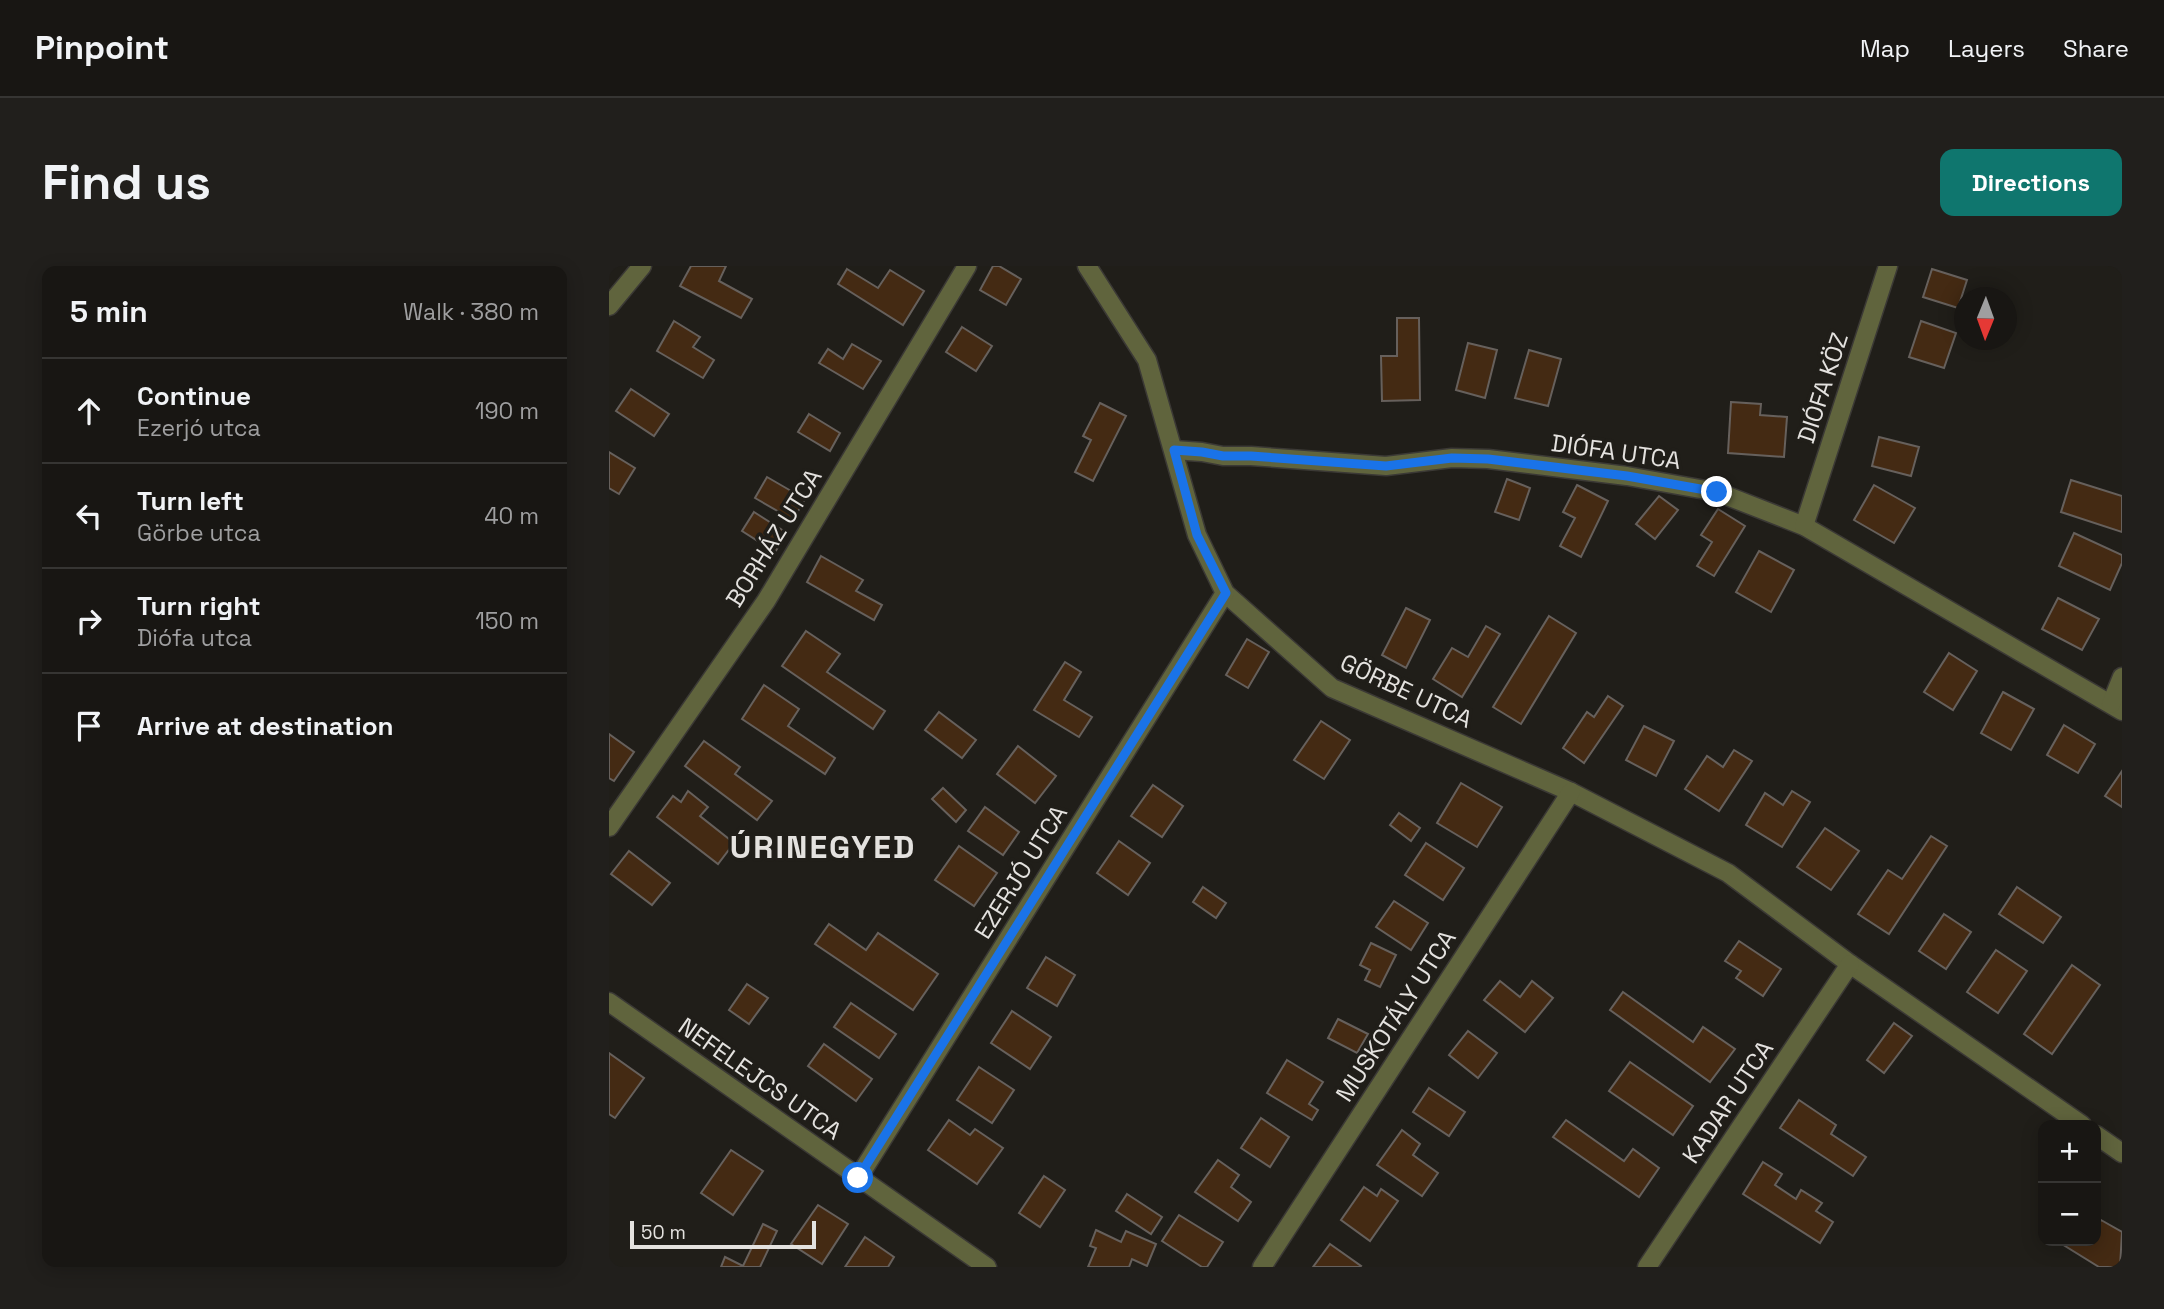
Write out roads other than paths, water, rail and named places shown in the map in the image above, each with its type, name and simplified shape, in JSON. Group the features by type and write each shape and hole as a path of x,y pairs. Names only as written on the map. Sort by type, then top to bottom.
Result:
{"street":[{"path":"609,306 642,266"},
{"name":"BORHÁZ UTCA","path":"609,827 766,601 967,266"},
{"name":"GÖRBE UTCA","path":"1087,266 1147,360 1197,535 1226,593 1332,688 1571,792 1728,873 1850,964 2075,1120"},
{"name":"DIÓFA KÖZ","path":"1804,526 1888,266"},
{"name":"DIÓFA UTCA","path":"1174,450 1223,456 1386,466 1452,458 1488,459 1627,476 1717,492 1804,526 2116,708"},
{"name":"EZERJÓ UTCA","path":"858,1178 1226,593"},
{"path":"2116,708 2122,677"},
{"name":"MUSKOTÁLY UTCA","path":"1262,1267 1571,792"},
{"name":"KADAR UTCA","path":"1647,1267 1850,964"},
{"name":"NEFELEJCS UTCA","path":"609,1002 987,1267"},
{"path":"2101,1138 2122,1153"}],"district":[{"name":"ÚRINEGYED","path":"823,847"}]}
